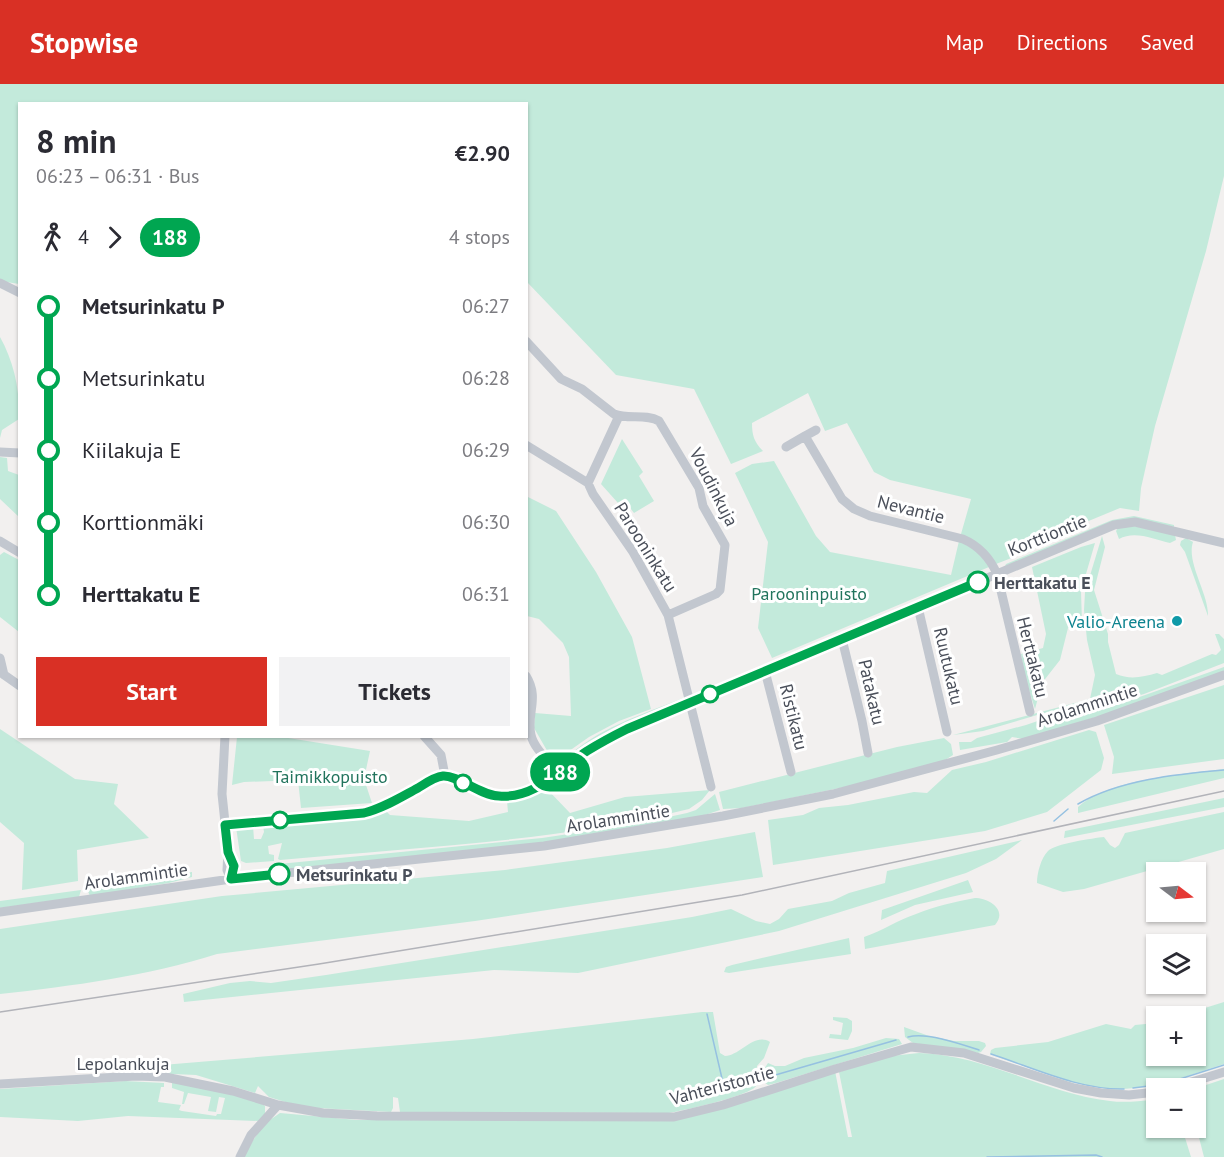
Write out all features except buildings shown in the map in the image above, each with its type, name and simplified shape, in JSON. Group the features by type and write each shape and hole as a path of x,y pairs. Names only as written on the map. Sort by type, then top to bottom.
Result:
{"street":[{"path":"0,283 18,292"},
{"path":"528,343 566,382 582,389 619,416 588,483 528,447"},
{"name":"Voudinkuja","path":"619,416 650,417 661,423 699,488 703,506 725,545 721,586 718,592 668,615"},
{"path":"786,447 816,430"},
{"name":"Nevantie","path":"805,436 847,504 870,516 956,536 971,542 985,554 997,574"},
{"path":"0,452 18,453"},
{"name":"Parooninkatu","path":"588,483 593,494 633,552 668,615 711,787"},
{"name":"Korttiontie","path":"445,776 456,779 480,792 508,796 534,789 607,739 690,702 1114,525 1128,522 1142,523 1224,543"},
{"path":"0,541 18,552"},
{"name":"Herttakatu","path":"997,574 1030,712"},
{"name":"Ruutukatu","path":"918,607 947,732"},
{"name":"Patakatu","path":"842,639 868,753"},
{"path":"0,658 2,673 18,685"},
{"name":"Ristikatu","path":"765,671 791,772"},
{"name":"Arolammintie","path":"0,912 231,879 544,846 653,829 795,802 909,774 1060,732 1166,698 1224,675"},
{"path":"528,680 533,689 531,737 559,773"},
{"path":"225,738 222,794 228,852 227,870 231,879"},
{"path":"225,825 364,813 384,807 431,781 445,776 441,755 426,738"},
{"name":"Vahteristontie","path":"278,1105 323,1113 377,1116 674,1117 723,1105 911,1047 951,1050 1101,1094 1146,1093"},
{"path":"1205,1078 1224,1072"},
{"name":"Lepolankuja","path":"0,1084 136,1076 165,1077 233,1091 278,1105"},
{"path":"240,1157 251,1136 278,1105"}],"green space":[{"path":"0,84 1224,84 1224,176 1206,251 1155,426 1141,488 1139,511 1120,508 1011,553 1014,557 996,564 961,534 971,499 890,480 874,472 847,423 825,431 808,393 752,423 754,438 763,451 731,464 694,389 616,375 528,283 528,102 18,102 18,284 0,281"},
{"path":"0,337 12,366 17,387 18,420 2,430 0,438"},
{"path":"622,439 643,472 639,476 654,501 634,513 624,500 618,503 601,484"},
{"path":"0,457 7,458 8,471 18,475 18,516 0,499"},
{"name":"Parooninpuisto","path":"774,461 816,536 830,552 951,575 959,541 979,552 989,567 772,658 758,628 768,542 735,473 752,464"},
{"path":"528,497 556,511 596,572 632,637 651,709 619,721 589,737 555,761 534,728 535,713 571,716 569,657 563,643 539,619 528,616"},
{"path":"1134,516 1174,525 1174,527 1134,519 1005,566 1112,520"},
{"path":"1134,526 1175,535 1176,540 1170,543 1138,535 1119,539 1116,531 1118,528"},
{"path":"1102,536 1105,547 1094,590 1108,634 1116,674 1131,677 1157,673 1162,675 1212,654 1216,655 1221,650 1215,634 1219,634 1224,639 1224,663 1144,694 1112,703 1044,713 983,731 953,735 1090,699 1095,675 1087,640 1085,592"},
{"path":"1186,538 1193,542 1195,569 1205,598 1208,616 1185,552 1180,545 1181,541"},
{"path":"1095,543 1081,591 1082,623 1068,628 1060,660 1042,683 1035,709 1025,678 1021,654 1043,648 1046,634 1032,567"},
{"path":"4,552 18,559 18,631 0,617 0,555"},
{"path":"1224,667 1224,672 1119,710 1024,739 1012,737 1007,742 960,750 959,742 971,742 977,738 1058,714 1117,705"},
{"path":"1224,685 1224,759 1112,774 1114,757 1104,725"},
{"path":"685,698 680,702 616,729 566,762 565,760 590,739 636,716"},
{"path":"0,729 75,779 118,784 114,804 149,838 77,850 78,881 22,890 24,843 0,822"},
{"path":"1089,730 1096,732 1104,758 1101,770 1047,812 985,831 773,865 768,820 803,815 819,808 848,805 914,792 927,793 952,770 986,762"},
{"name":"Taimikkopuisto","path":"237,738 288,738 370,751 364,779 372,803 301,808 298,780 244,782 232,785"},
{"path":"944,738 951,744 953,755 942,762 869,782 742,808 723,809 719,792 897,747"},
{"path":"1224,769 1224,778 1078,813 1078,807 1091,798 1127,784 1147,779"},
{"path":"546,788 570,813 625,797 710,790 702,800 689,809 588,829 486,842 280,860 278,859 282,843 268,846 269,854 274,855 274,861 246,863 241,861 236,827 253,826 254,839 261,839 264,832 263,825 376,815 386,811 390,815 469,821 508,812 507,801"},
{"path":"715,794 720,810 696,818 542,843 280,870 279,864 542,838 636,824 696,810"},
{"path":"1224,798 1224,807 1064,838 1065,831"},
{"path":"1224,812 1224,849 1178,862 1146,862 1146,871 1084,889 1063,892 1037,883 1043,858 1052,848 1104,837 1115,848 1125,833"},
{"path":"755,832 763,877 475,921 217,954 191,962 110,979 0,994 0,929 222,896 505,870 667,848"},
{"path":"1022,840 996,859 966,873 779,931 578,973 494,970 184,1002 183,994 230,983 250,981 271,983 326,975 731,909 756,921 770,924 779,919 788,909 832,901 849,893 885,883 887,871"},
{"path":"192,872 192,877 169,883 90,896 87,889"},
{"path":"968,880 973,892 915,905 881,920 882,910"},
{"path":"81,890 79,897 0,908 0,901"},
{"path":"975,898 986,900 998,910 998,920 995,925 865,949 864,937 923,911"},
{"path":"849,938 851,954 724,972 726,967 732,965"},
{"path":"1224,1002 1224,1064 1181,1078 1146,1078 1146,1087 1112,1090 1066,1081 990,1054 995,1048 1048,1042 1106,1024 1131,1029 1135,1025 1146,1024 1146,1066 1206,1066 1206,1008"},
{"path":"713,1012 720,1053 725,1056 758,1040 770,1042 764,1058 757,1066 757,1085 731,1098 669,1113 400,1112 398,1098 393,1097 391,1112 317,1108 295,1105 269,1097 258,1086 255,1093 196,1075 127,1072 126,1068 473,1039"},
{"path":"833,1017 847,1018 852,1021 852,1031 848,1040 829,1038 830,1034 841,1035 843,1023 833,1020"},
{"path":"904,1027 929,1036 954,1041 979,1041 985,1043 986,1046 978,1053 913,1043 905,1037"},
{"path":"886,1038 899,1039 902,1044 776,1083 768,1085 764,1082 762,1072 768,1063 785,1066 804,1058 853,1048"},
{"path":"919,1053 944,1055 968,1060 1086,1097 1115,1102 1146,1101 1146,1138 1185,1138 1191,1157 242,1157 264,1124 280,1113 357,1120 672,1120 835,1071 848,1137 852,1137 839,1072 891,1056"},
{"path":"1224,1079 1224,1157 1204,1157 1199,1138 1206,1138 1206,1085"},
{"path":"125,1081 164,1083 158,1102 181,1105 179,1110 182,1111 216,1116 221,1114 225,1098 219,1097 216,1112 208,1111 211,1097 188,1093 182,1104 184,1092 172,1088 172,1082 228,1093 262,1104 265,1106 265,1114 259,1121 128,1116 78,1121 0,1117 0,1089"}],"waterway":[{"path":"1078,804 1130,784 1168,776 1224,770"},
{"path":"1054,821 1068,809"},
{"path":"707,1014 724,1087 731,1088 752,1082"},
{"path":"908,1037 934,1037 979,1050"},
{"path":"765,1078 896,1040"},
{"path":"991,1054 1073,1082 1124,1089"},
{"path":"1133,1088 1164,1084 1224,1065"},
{"path":"987,1157 1096,1155 1102,1157"}],"railway":[{"path":"0,1012 319,964 742,895 1224,791"}],"bus line":[{"name":"188","path":"279,874 231,879 234,862 228,852 225,825 364,813 384,807 431,781 445,776 491,795 508,796 525,793 544,784 585,752 627,729 978,582"}],"place":[{"name":"Herttakatu E","path":"978,582"},
{"name":"Valio-Areena","path":"1177,621"},
{"name":"Metsurinkatu P","path":"279,874"}]}
